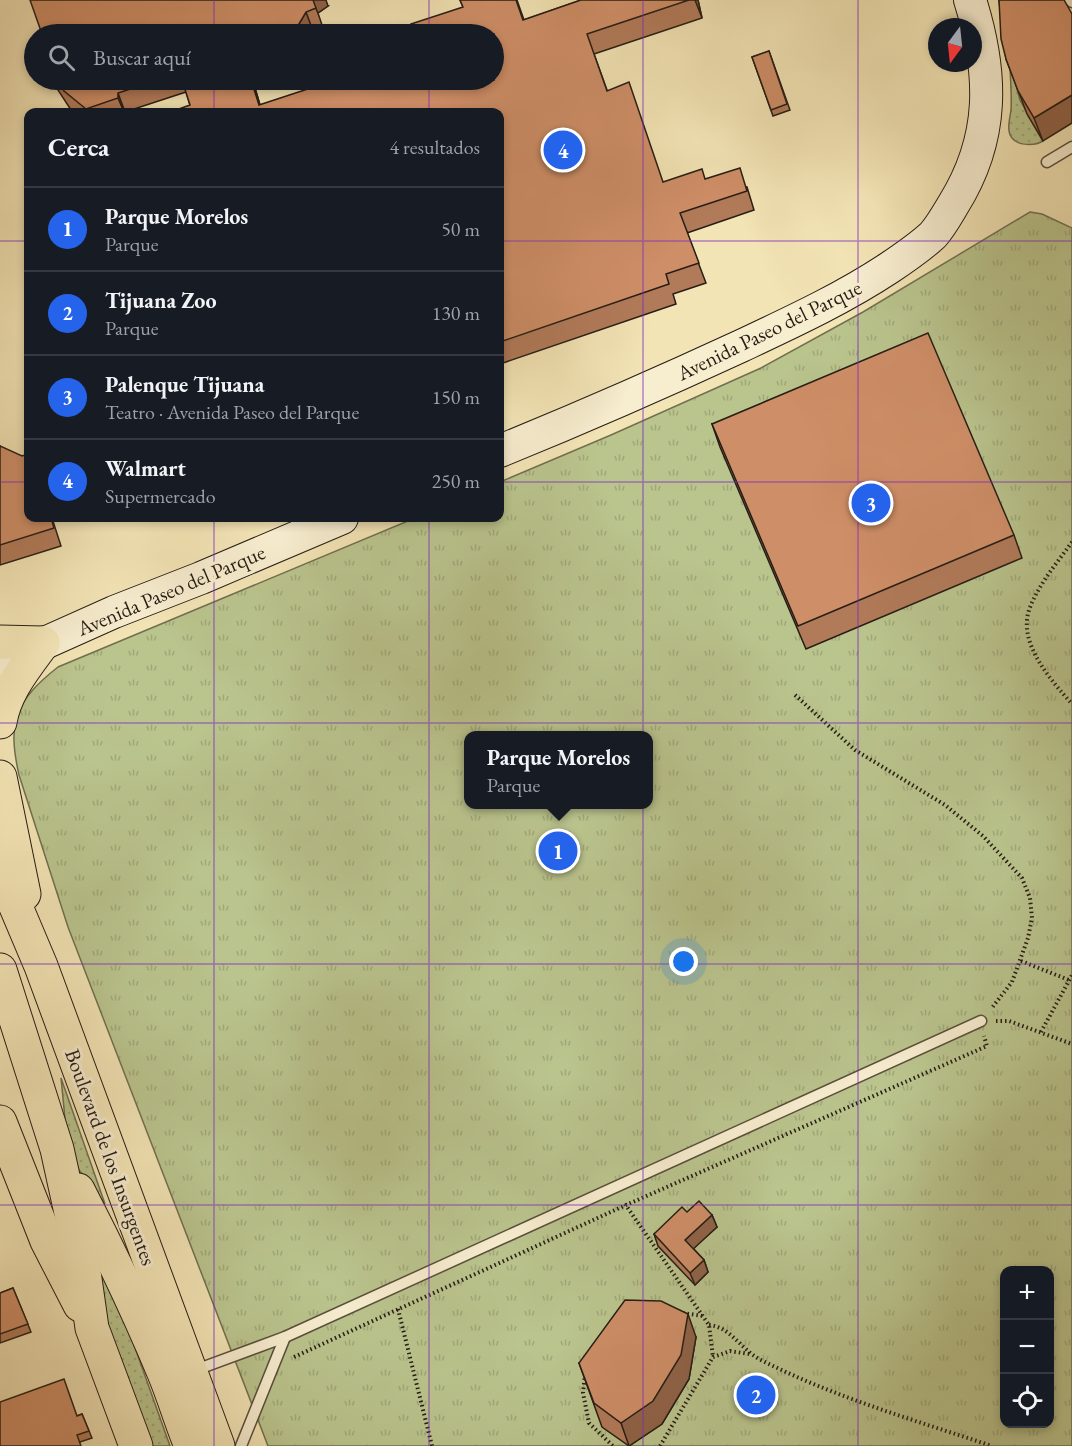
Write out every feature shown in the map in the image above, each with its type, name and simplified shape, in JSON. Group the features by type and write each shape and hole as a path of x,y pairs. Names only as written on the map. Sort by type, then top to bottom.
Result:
{"main road":[{"name":"Avenida Paseo del Parque","path":"504,449 633,397 827,306 878,276 933,234 965,186 975,163 986,111 987,87 983,45 970,0"},
{"name":"Avenida Paseo del Parque","path":"0,663 332,522"},
{"path":"0,642 43,643"},
{"path":"0,722 2,707 16,679 43,643"},
{"path":"0,777 41,966"},
{"name":"Boulevard de los Insurgentes","path":"0,869 41,966 218,1446"},
{"path":"0,970 57,1149 84,1272 92,1328"},
{"path":"0,1034 29,1099 108,1246 165,1376 191,1446"},
{"path":"0,1122 47,1242 92,1328 136,1446"},
{"path":"84,1272 84,1250 87,1246 92,1243 108,1246"}],"lane":[{"path":"1047,162 1072,147"},
{"path":"190,1372 285,1337 981,1021"},
{"path":"241,1446 285,1337"}],"path":[{"path":"1072,542 1040,589 1029,611 1027,635 1035,653 1057,687 1072,704"},
{"path":"795,695 855,750 952,811 983,836 1022,878 1030,898 1032,918 1028,938 1012,982 981,1021"},
{"path":"1021,961 1071,978 1041,1032"},
{"path":"981,1021 1009,1021 1072,1044"},
{"path":"288,1360 626,1204 987,1046 981,1021"},
{"path":"626,1204 710,1325 713,1357 660,1446"},
{"path":"389,1289 399,1309 432,1446"},
{"path":"675,1311 703,1316"},
{"path":"710,1325 721,1326 749,1354 784,1372 846,1396 992,1446"},
{"path":"713,1357 730,1351 749,1354"},
{"path":"587,1365 583,1393 589,1423 613,1446"}],"green space":[{"path":"1010,62 1020,100 1043,141 1040,143 1022,144 1010,135"},
{"path":"1030,212 1042,214 1072,228 1072,1446 268,1446 68,927 19,775 14,741 18,714 32,691 58,667 405,522 504,522 504,480 761,368 863,312"},
{"path":"61,1078 105,1204 79,1170 67,1139"},
{"path":"92,1253 117,1297 170,1446 149,1446 120,1379"}],"building":[{"path":"30,0 313,0 316,8 306,12 299,24 38,24"},
{"path":"460,0 516,0 523,20 581,0 689,0 587,34 607,91 629,82 663,182 702,169 705,179 740,168 747,191 680,213 699,263 666,274 669,284 504,341 504,108 182,108 190,105 185,90 254,90 259,105 305,90 504,90 504,24 411,24 463,7"},
{"path":"999,0 1064,0 1072,14 1072,95 1034,118 1018,91 1006,59 1001,39"},
{"path":"769,51 787,104 771,110 752,57"},
{"path":"127,90 118,93 118,98 89,108 85,108 64,91"},
{"path":"928,333 1014,535 798,626 712,424"},
{"path":"0,446 24,455 24,522 52,522 54,528 0,545"},
{"path":"699,1201 712,1215 685,1240 704,1260 690,1273 654,1234 682,1207 687,1212"},
{"path":"13,1288 28,1324 0,1334 0,1293"},
{"path":"625,1300 661,1301 688,1314 681,1355 653,1401 621,1423 594,1403 579,1363"},
{"path":"64,1379 77,1416 82,1414 89,1431 77,1435 81,1446 0,1446 0,1402"}],"place":[{"name":"Walmart","path":"563,150"},
{"name":"Palenque Tijuana","path":"871,503"},
{"name":"Parque Morelos","path":"558,851"},
{"name":"Tijuana Zoo","path":"756,1395"}]}
